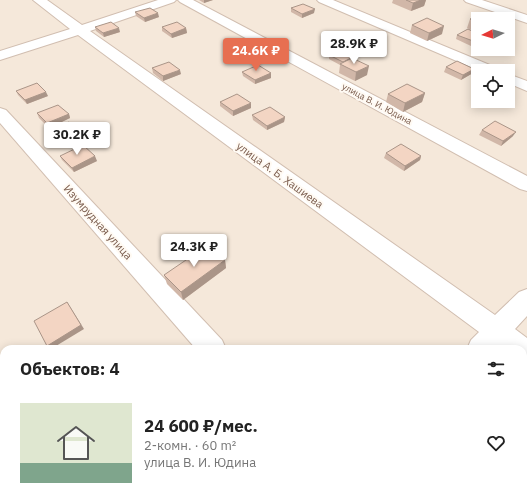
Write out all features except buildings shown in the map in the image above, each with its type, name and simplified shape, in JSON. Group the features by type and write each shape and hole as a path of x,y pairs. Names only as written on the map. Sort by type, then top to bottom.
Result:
{"street":[{"name":"улица А. Б. Хашиева","path":"39,0 515,345"},
{"path":"0,56 170,0"},
{"name":"улица В. И. Юдина","path":"184,0 527,184"},
{"path":"324,0 475,64"},
{"path":"470,0 527,19"},
{"path":"515,81 527,86"},
{"name":"Изумрудная улица","path":"0,113 209,345"},
{"path":"484,345 527,299"}],"shaded area":[{"path":"0,0 527,0 527,345 0,345"}]}
